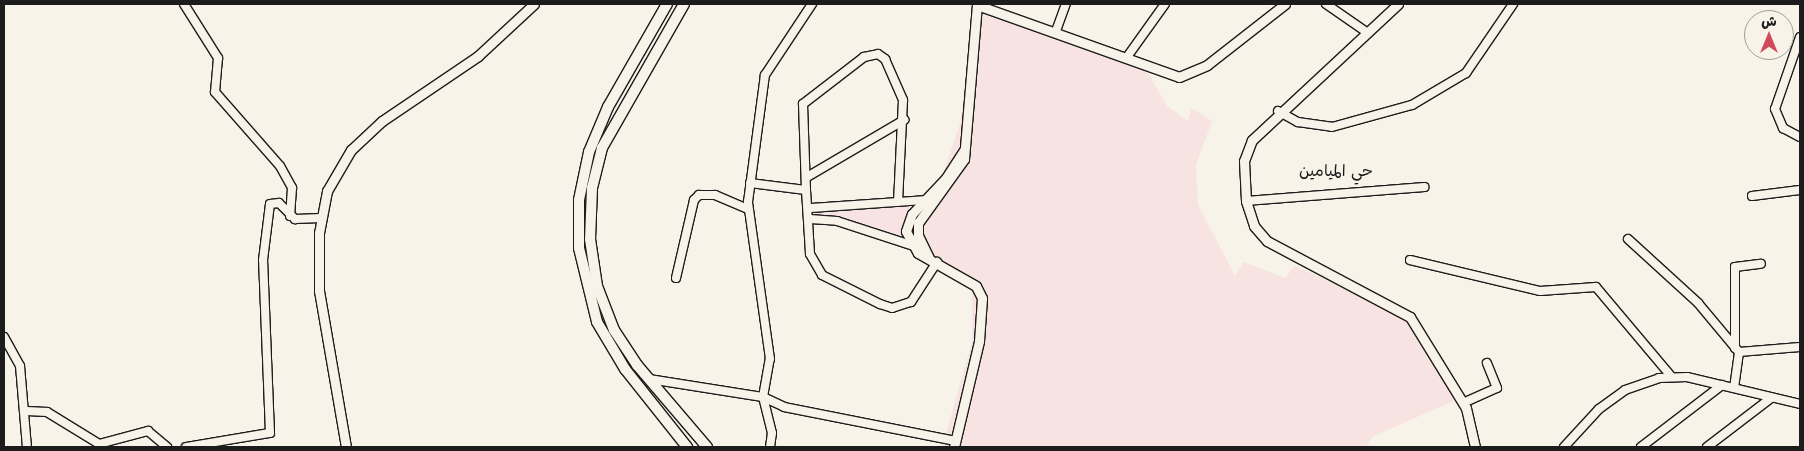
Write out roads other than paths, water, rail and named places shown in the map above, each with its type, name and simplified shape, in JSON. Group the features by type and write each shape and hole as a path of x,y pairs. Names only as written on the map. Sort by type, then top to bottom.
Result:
{"main road":[{"path":"667,4 598,126 584,171 578,233 582,268 597,322 625,369 687,447"},
{"path":"684,4 602,148 590,215 597,286 614,330 649,380 707,447"}],"street":[{"path":"184,4 218,58 215,92 280,166 292,188 290,216"},
{"path":"346,447 319,291 321,218 327,191 351,150 427,88 478,56 534,4"},
{"path":"770,447 772,433 763,396 770,359 748,210 750,183 765,75 812,4"},
{"path":"933,260 918,235 918,223 958,172 964,150 977,4 1127,57 1174,78 1190,75 1285,4"},
{"path":"1056,31 1066,4"},
{"path":"1127,57 1166,4"},
{"path":"1326,4 1365,31"},
{"path":"1398,4 1365,31 1278,111 1246,151 1246,201 1254,226 1267,241 1410,317 1463,403 1472,424 1475,447"},
{"path":"1278,111 1298,122 1332,127 1412,105 1466,73 1513,4"},
{"path":"1800,37 1776,109 1783,128 1800,137"},
{"path":"898,202 904,120 903,100 885,59 878,54 864,57 803,104 806,190 811,208 810,254 822,275 892,308 911,302 933,260"},
{"path":"807,177 904,120"},
{"path":"911,245 907,222 924,200 946,178 964,150"},
{"path":"750,183 806,190"},
{"path":"1246,201 1424,187"},
{"path":"1752,196 1800,190"},
{"path":"676,278 694,200 699,195 715,195 748,210"},
{"path":"811,208 924,200"},
{"path":"186,447 204,441 267,436 272,429 264,283 270,204 280,203 290,216 321,218"},
{"path":"649,380 763,396 784,407 955,444 979,341 982,298 976,286 911,245 837,221 810,219"},
{"path":"1628,239 1698,303 1737,350"},
{"path":"1410,260 1540,291 1596,287 1671,376"},
{"path":"1734,388 1737,350 1735,267 1761,264"},
{"path":"4,337 20,366 27,411 27,447"},
{"path":"1737,350 1800,347"},
{"path":"1463,403 1497,388 1487,363"},
{"path":"1564,447 1579,427 1625,390 1671,376 1722,385 1800,404"},
{"path":"1641,447 1722,385"},
{"path":"1707,447 1771,398"},
{"path":"27,411 47,412 99,444 150,431 166,447"}],"district":[{"name":"حي الميامين","path":"1336,170"}]}
